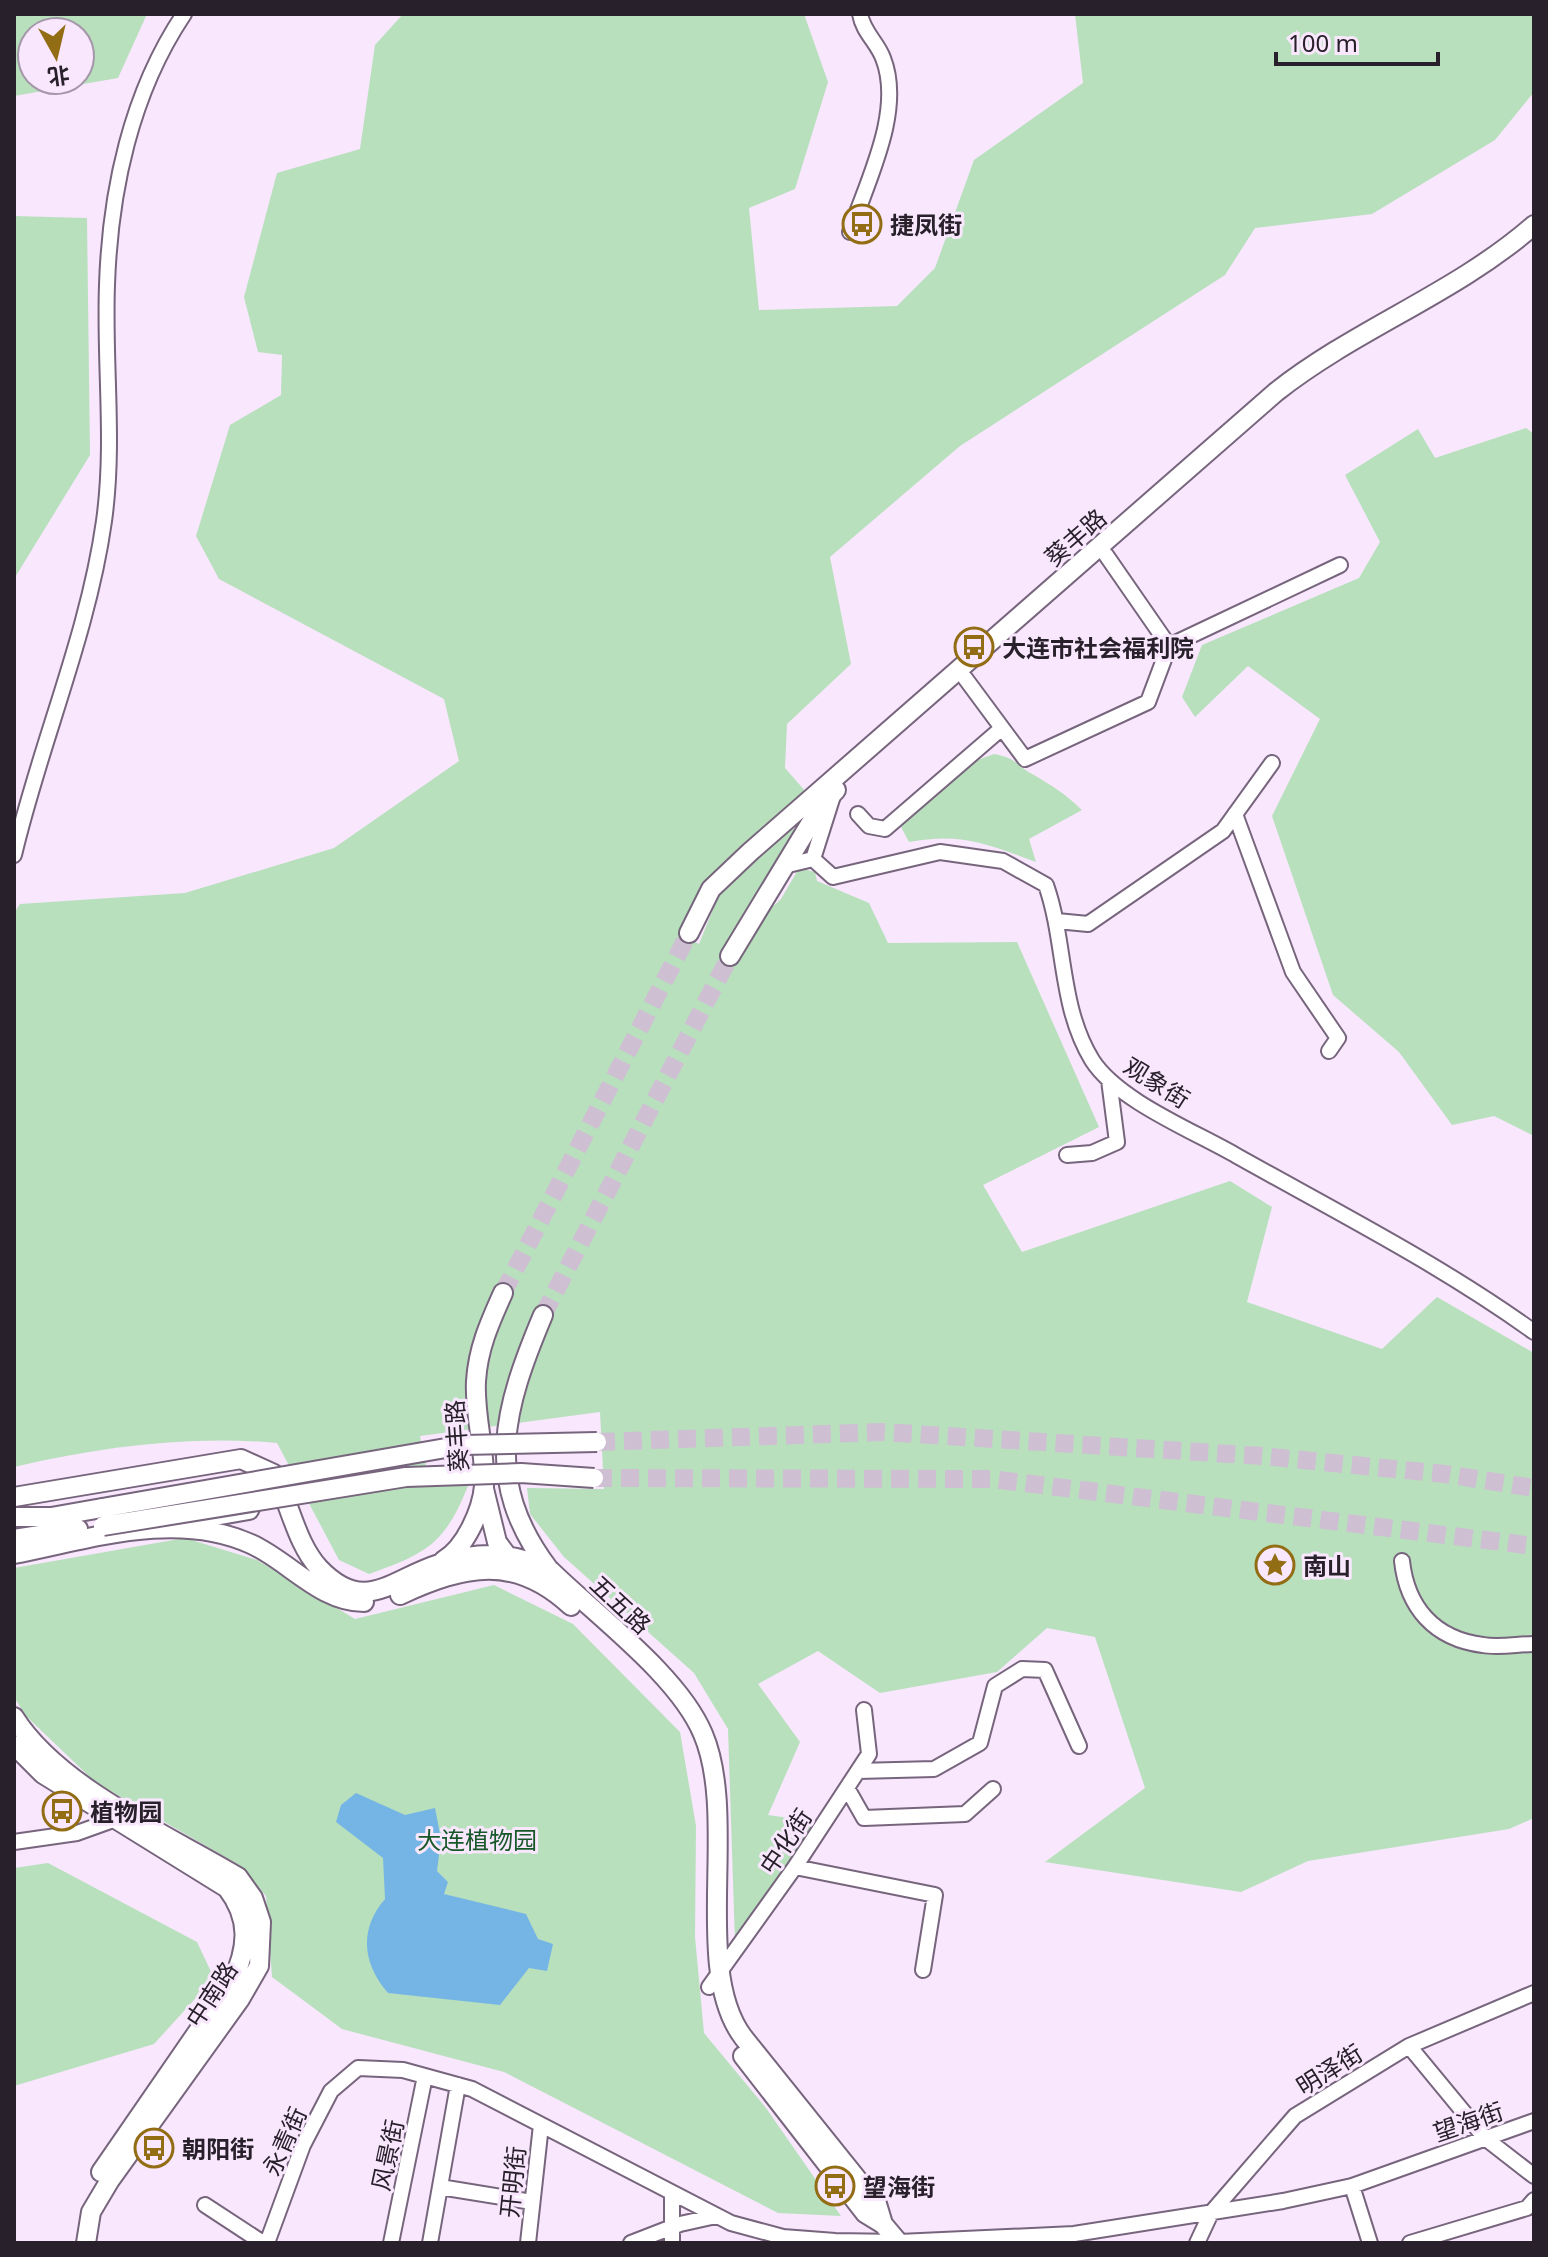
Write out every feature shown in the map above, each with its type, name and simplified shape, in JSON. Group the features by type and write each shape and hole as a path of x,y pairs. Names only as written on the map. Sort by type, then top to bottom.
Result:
{"main road":[{"name":"葵丰路","path":"689,933 711,889 750,852 1276,392 1307,367 1455,285 1534,225"},
{"name":"葵丰路","path":"730,956 821,806 834,792 1295,390 1466,290 1534,239"},
{"name":"葵丰路","path":"437,1564 456,1551 474,1521 484,1486 476,1380 483,1338 503,1293"},
{"name":"葵丰路","path":"543,1315 509,1409 507,1487 523,1530 551,1571"},
{"path":"14,1539 102,1517 463,1445 597,1442"},
{"path":"132,1531 249,1510 256,1499 256,1490 244,1470 226,1460"},
{"name":"五五路","path":"14,1494 226,1460 253,1461 274,1474 316,1566 340,1586 360,1593 373,1592 437,1564 495,1550 529,1559 551,1571 681,1696 704,1737 715,1781 722,1995 732,2023 877,2204 883,2224"},
{"path":"14,1517 102,1517 406,1477 521,1473 594,1478"},
{"path":"484,1486 496,1507"},
{"path":"495,1550 496,1507 507,1487"},
{"path":"14,1524 51,1517"},
{"name":"五五路","path":"14,1554 132,1531 183,1528 224,1534 252,1544 340,1600 387,1601 438,1578 490,1568 528,1576 557,1593 663,1693 689,1729 700,1756 709,1987 716,2016 730,2039 865,2213 883,2224 899,2243"},
{"path":"466,1572 495,1550"},
{"path":"495,1550 528,1576"},
{"name":"中南路","path":"14,1717 49,1760 80,1783 238,1877 253,1898 261,1922 259,1966 240,1999 110,2180 91,2212 86,2243"},
{"path":"14,1745 43,1774 227,1888 242,1915 245,1948 221,2000 182,2050 86,2197 76,2227 75,2243"}],"street":[{"path":"14,855 60,696 104,522 110,436 107,284 115,186 140,98 184,14"},
{"path":"850,232 891,116 883,58 872,44 860,14"},
{"path":"1106,555 1169,646"},
{"path":"965,678 1025,759 1148,702 1169,646 1340,565"},
{"path":"858,814 869,826 885,829 1002,728"},
{"path":"1057,921 1088,924 1223,831 1272,763"},
{"path":"784,866 813,859 834,792"},
{"path":"1235,814 1293,972 1338,1038 1329,1051"},
{"name":"观象街","path":"813,859 833,877 940,852 1003,861 1046,885 1057,921 1066,995 1085,1047 1116,1087 1491,1302 1534,1332"},
{"path":"1067,1155 1092,1153 1117,1142 1109,1080"},
{"path":"1402,1561 1405,1590 1421,1616 1448,1634 1482,1645 1534,1644"},
{"path":"858,1771 934,1769 980,1743 995,1686 1022,1669 1045,1670 1079,1746"},
{"name":"中化街","path":"709,1987 795,1867 869,1754 864,1710"},
{"path":"847,1788 864,1818 965,1814 993,1789"},
{"path":"14,1842 77,1833 116,1819"},
{"path":"795,1867 935,1895 923,1970"},
{"name":"明泽街","path":"1197,2243 1211,2213 1295,2116 1409,2046 1534,1993"},
{"path":"1409,2046 1485,2138 1534,2176"},
{"name":"望海街","path":"358,2068 403,2070 458,2085 716,2216 783,2237 899,2243 1074,2234 1211,2213 1352,2186 1534,2121"},
{"name":"永青街","path":"265,2243 303,2145 331,2091 358,2068"},
{"name":"风景街","path":"391,2243 425,2076"},
{"path":"430,2243 458,2085"},
{"name":"开明街","path":"528,2243 541,2125"},
{"path":"1352,2186 1370,2243"},
{"path":"440,2187 532,2202"},
{"path":"672,2195 672,2243"},
{"path":"1410,2243 1527,2208 1534,2200"},
{"path":"205,2205 265,2243"},
{"path":"631,2243 672,2227 716,2216"}],"green space":[{"path":"14,14 147,14 118,78 96,82 96,16 16,16 16,96"},
{"path":"403,14 804,14 828,82 795,189 749,208 759,310 897,306 935,268 974,160 1083,83 1075,14 1534,14 1534,92 1495,140 1372,214 1255,228 1225,275 960,446 830,557 851,664 787,724 785,768 806,792 682,936 699,944 718,897 791,828 796,829 722,957 735,965 763,916 781,899 799,868 815,872 817,881 869,903 888,943 1017,942 1099,1127 983,1185 1022,1252 1230,1181 1272,1207 1247,1302 1382,1349 1437,1297 1534,1353 1534,1818 1509,1829 1308,1861 1241,1892 1045,1862 1145,1788 1095,1637 1047,1628 997,1672 880,1693 818,1651 758,1684 800,1742 768,1815 818,1822 735,1942 728,1729 694,1673 564,1557 530,1514 527,1488 604,1489 600,1412 420,1436 430,1486 468,1486 451,1522 431,1544 406,1560 369,1574 339,1560 277,1443 211,1441 145,1444 14,1467 14,913 20,904 185,893 334,848 459,761 444,699 219,579 196,536 230,425 281,395 282,355 258,352 244,297 277,173 360,149 375,45"},
{"path":"14,216 87,218 90,455 14,579"},
{"path":"1526,428 1534,434 1534,1136 1494,1116 1452,1125 1399,1052 1333,995 1272,816 1320,719 1248,666 1195,717 1182,697 1202,645 1359,578 1380,542 1345,475 1418,429 1435,458"},
{"path":"994,754 1013,760 1082,810 1029,839 1036,862 988,845 959,839 909,842 900,825 975,761"},
{"name":"大连植物园","path":"185,1538 257,1560 355,1619 494,1585 573,1624 680,1732 696,1826 695,1937 704,2033 766,2108 841,2216 778,2213 504,2072 342,2029 272,1977 266,1896 239,1865 95,1782 26,1716 14,1697 14,1568"},
{"path":"48,1863 197,1942 214,1978 154,2044 14,2086 14,1868"}],"water":[{"path":"356,1793 405,1815 435,1808 441,1839 437,1871 448,1882 444,1894 526,1914 538,1939 553,1944 547,1971 529,1968 500,2005 388,1993 373,1970 367,1946 371,1922 385,1899 383,1858 336,1822 341,1805"}],"tunnel":[{"path":"503,1293 689,933"},
{"path":"543,1315 730,956"},
{"path":"597,1442 883,1432 1262,1456 1445,1474 1534,1488"},
{"path":"594,1478 992,1479 1534,1546"}],"place":[{"name":"捷凤街","path":"862,224"},
{"name":"大连市社会福利院","path":"974,647"},
{"name":"南山","path":"1275,1565"},
{"name":"植物园","path":"62,1811"},
{"name":"朝阳街","path":"154,2148"},
{"name":"望海街","path":"835,2186"}]}
